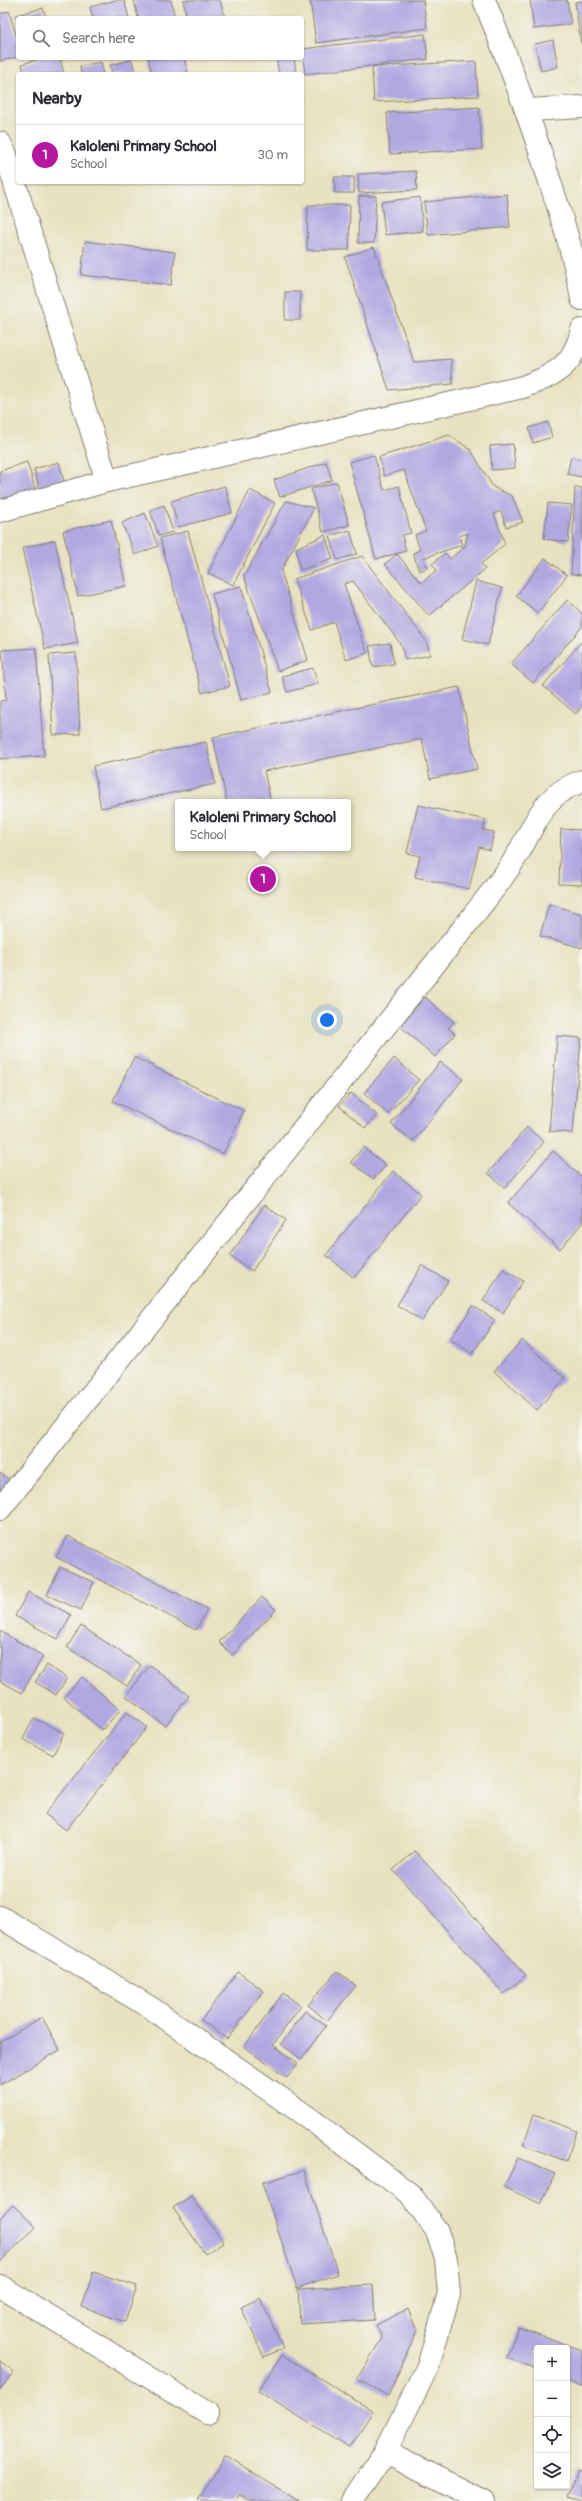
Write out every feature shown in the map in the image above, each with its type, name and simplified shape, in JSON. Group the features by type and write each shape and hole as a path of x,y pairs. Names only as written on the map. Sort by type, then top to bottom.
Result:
{"street":[{"path":"484,0 528,110 560,212 579,279 582,299"},
{"path":"528,110 582,107"},
{"path":"0,143 6,155 107,481"},
{"path":"0,511 107,481 523,387 556,374 580,343"},
{"path":"0,1509 469,921 516,858 543,808 565,787 582,781"},
{"path":"0,1917 151,2008 309,2118 410,2195 432,2225 446,2259 449,2294 428,2366 385,2452 352,2501"},
{"path":"0,2286 207,2413"},
{"path":"385,2452 484,2501"}],"building":[{"path":"116,0 124,0 128,16 92,16 90,7"},
{"path":"134,0 171,0 175,16 138,16"},
{"path":"183,0 220,0 224,16 187,16"},
{"path":"310,0 423,0 427,28 316,43"},
{"path":"530,0 567,0 571,24 534,29"},
{"path":"582,1 582,43 581,43 575,2"},
{"path":"43,8 45,16 16,16"},
{"path":"9,11 16,35 16,57 0,61 0,14"},
{"path":"425,34 428,59 305,74 304,49"},
{"path":"553,40 558,67 541,71 535,44"},
{"path":"37,60 60,60 64,72 24,72 22,64"},
{"path":"132,60 135,72 112,72 110,65"},
{"path":"148,60 184,60 188,72 152,72"},
{"path":"276,60 294,60 296,72 279,72"},
{"path":"476,61 478,96 374,102 372,67"},
{"path":"101,62 103,72 81,72 80,66"},
{"path":"479,107 482,149 390,154 387,113"},
{"path":"416,171 417,190 359,193 358,174"},
{"path":"334,177 354,177 354,193 335,193"},
{"path":"507,194 510,227 428,235 424,202"},
{"path":"359,196 376,196 374,243 358,243"},
{"path":"420,197 423,231 385,235 381,202"},
{"path":"308,205 350,205 349,250 307,250"},
{"path":"85,241 175,252 171,285 81,275"},
{"path":"374,247 414,362 451,359 453,384 389,390 345,257"},
{"path":"285,292 300,292 300,320 285,320"},
{"path":"548,422 552,437 533,443 529,428"},
{"path":"449,435 471,450 493,487 512,496 523,522 506,527 501,511 494,514 505,544 481,564 485,569 429,616 385,564 397,554 421,583 437,570 432,564 445,553 450,559 465,546 468,533 459,536 462,545 423,558 427,568 419,571 413,553 420,550 415,535 426,531 404,470 384,476 379,457"},
{"path":"513,444 515,468 492,470 490,446"},
{"path":"374,455 384,490 399,486 411,533 402,535 406,551 376,559 349,462"},
{"path":"571,457 582,460 582,477 567,474"},
{"path":"27,462 36,491 0,502 0,471"},
{"path":"59,462 65,485 40,491 34,469"},
{"path":"326,462 332,480 280,497 274,480"},
{"path":"337,482 349,525 323,532 311,489"},
{"path":"225,486 232,513 178,527 171,501"},
{"path":"575,487 582,488 582,575 571,574"},
{"path":"250,490 275,503 233,585 208,573"},
{"path":"286,501 314,508 281,571 308,660 278,671 244,576"},
{"path":"548,503 572,505 568,542 544,539"},
{"path":"164,505 173,532 159,536 150,510"},
{"path":"145,513 158,546 135,555 122,523"},
{"path":"111,520 126,586 78,596 63,531"},
{"path":"350,530 357,554 337,560 330,536"},
{"path":"188,531 230,686 202,693 160,538"},
{"path":"325,535 333,559 300,570 296,548"},
{"path":"55,540 78,643 45,649 22,548"},
{"path":"362,556 426,641 430,655 405,660 402,646 353,581 344,584 367,653 346,660 334,622 312,630 294,579"},
{"path":"545,558 567,575 538,613 516,596"},
{"path":"476,581 502,588 488,645 462,639"},
{"path":"241,586 272,692 241,700 212,594"},
{"path":"567,600 582,613 582,627 533,683 511,664"},
{"path":"582,641 582,706 576,714 543,686"},
{"path":"390,643 394,664 373,667 369,646"},
{"path":"36,648 44,756 0,759 0,701 6,700 2,650"},
{"path":"76,653 80,734 53,735 49,655"},
{"path":"313,668 318,684 287,692 282,676"},
{"path":"459,687 477,769 430,779 422,739 264,771 270,799 226,799 213,737"},
{"path":"206,742 215,784 101,808 93,766"},
{"path":"418,805 486,820 483,830 494,832 490,850 479,847 469,889 415,877 420,856 407,853"},
{"path":"561,829 582,830 582,885 559,884"},
{"path":"549,904 582,914 582,948 540,936"},
{"path":"425,997 454,1022 448,1028 455,1034 435,1057 400,1026"},
{"path":"557,1036 581,1038 573,1133 549,1131"},
{"path":"134,1057 244,1111 223,1154 113,1101"},
{"path":"394,1058 419,1080 388,1114 364,1093"},
{"path":"440,1062 463,1079 413,1141 391,1124"},
{"path":"351,1093 377,1115 365,1128 339,1106"},
{"path":"527,1127 544,1142 505,1188 488,1173"},
{"path":"363,1147 386,1165 373,1179 351,1162"},
{"path":"553,1151 582,1177 582,1223 560,1249 508,1203"},
{"path":"393,1171 421,1194 354,1278 326,1255"},
{"path":"264,1205 286,1220 252,1271 230,1256"},
{"path":"422,1265 448,1281 422,1321 397,1305"},
{"path":"503,1269 523,1281 503,1313 483,1301"},
{"path":"473,1306 495,1320 472,1354 450,1339"},
{"path":"522,1340 565,1378 537,1410 494,1371"},
{"path":"0,1473 12,1481 0,1499"},
{"path":"68,1536 207,1609 196,1630 56,1557"},
{"path":"60,1567 94,1582 81,1610 47,1595"},
{"path":"28,1592 71,1615 58,1639 15,1616"},
{"path":"262,1597 276,1610 232,1655 219,1642"},
{"path":"81,1626 141,1665 127,1686 67,1647"},
{"path":"0,1631 43,1656 22,1693 0,1681"},
{"path":"47,1665 67,1678 56,1695 35,1682"},
{"path":"150,1665 189,1696 165,1726 126,1696"},
{"path":"82,1677 120,1710 102,1730 64,1697"},
{"path":"127,1712 147,1727 66,1830 45,1814"},
{"path":"34,1718 64,1733 53,1755 23,1739"},
{"path":"415,1851 526,1975 504,1994 393,1870"},
{"path":"337,1971 356,1986 327,2021 308,2005"},
{"path":"238,1972 264,1991 227,2039 201,2020"},
{"path":"283,1993 301,2006 273,2045 298,2063 287,2078 244,2047"},
{"path":"305,2011 326,2026 301,2059 281,2044"},
{"path":"42,2017 60,2050 0,2085 0,2042"},
{"path":"534,2115 577,2131 566,2161 523,2145"},
{"path":"518,2158 555,2174 541,2204 504,2187"},
{"path":"304,2170 338,2274 297,2288 262,2183"},
{"path":"191,2196 223,2242 205,2254 173,2208"},
{"path":"13,2205 36,2227 0,2262 0,2218"},
{"path":"93,2272 137,2286 125,2322 82,2307"},
{"path":"373,2285 375,2320 300,2324 298,2289"},
{"path":"260,2298 283,2348 264,2357 241,2307"},
{"path":"408,2309 417,2331 388,2396 357,2379 382,2338 376,2325"},
{"path":"518,2327 568,2345 534,2345 534,2368 507,2358"},
{"path":"570,2346 582,2350 582,2386 570,2382"},
{"path":"282,2355 373,2411 349,2448 258,2391"},
{"path":"0,2361 14,2372 0,2391"},
{"path":"225,2456 299,2501 250,2501 239,2494 235,2501 198,2501"},
{"path":"578,2470 582,2471 582,2499 569,2495"}],"place":[{"name":"Kaloleni Primary School","path":"263,879"}]}
